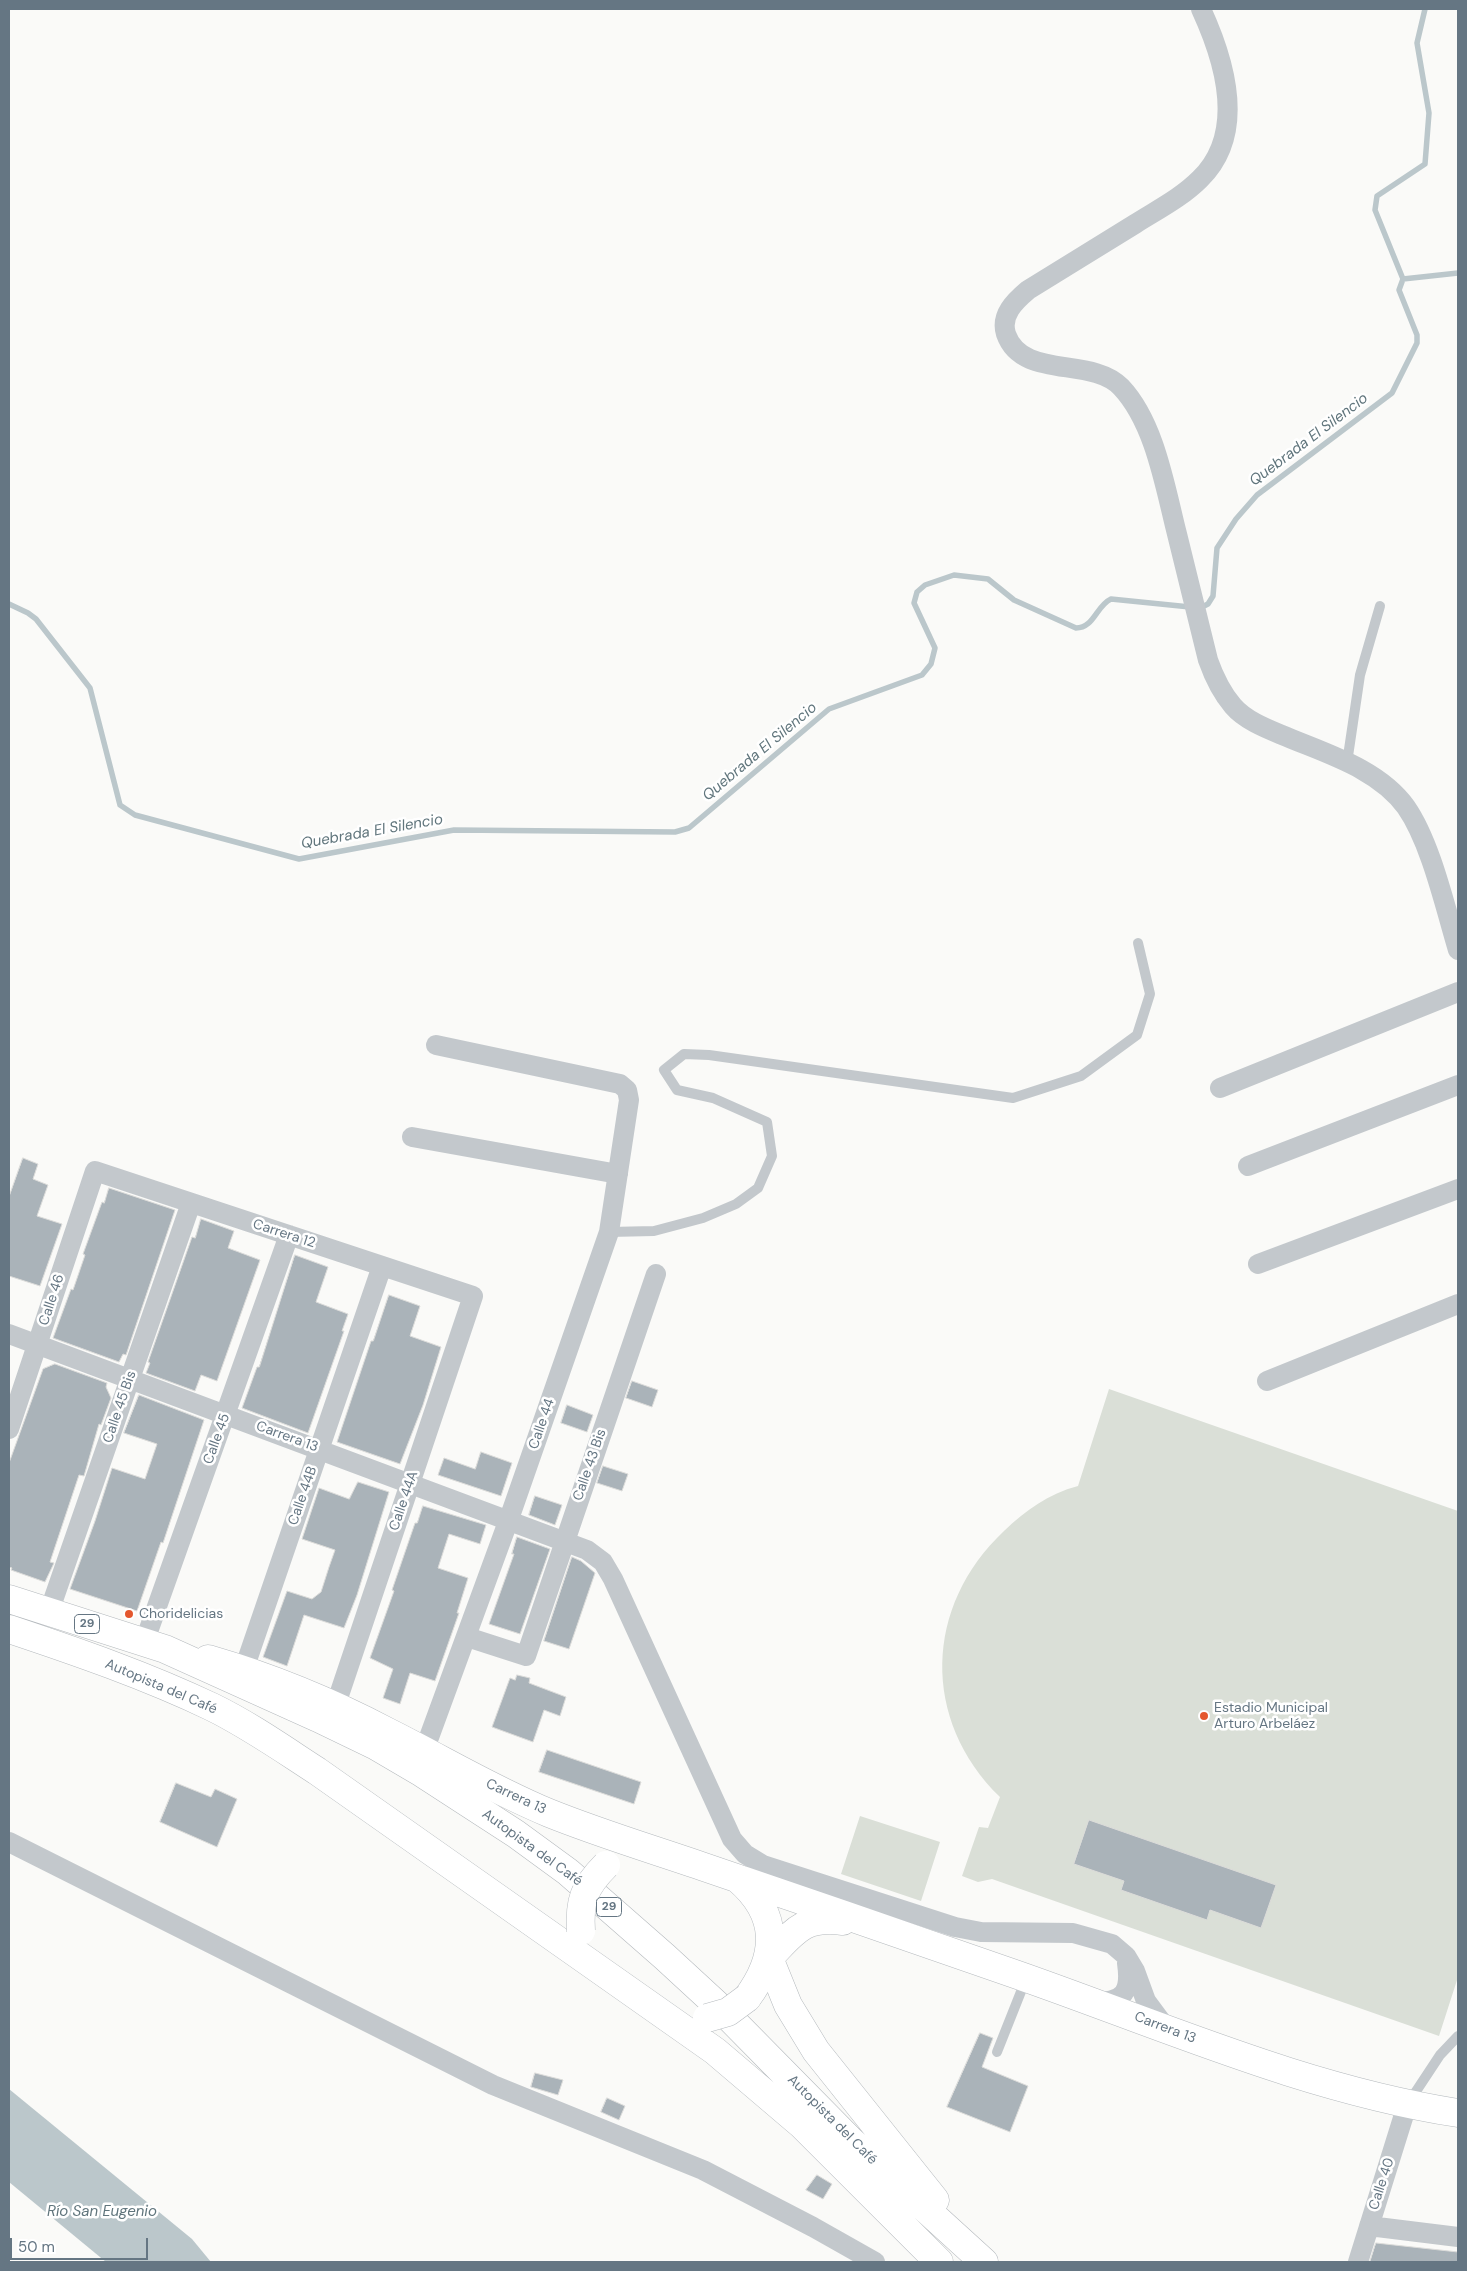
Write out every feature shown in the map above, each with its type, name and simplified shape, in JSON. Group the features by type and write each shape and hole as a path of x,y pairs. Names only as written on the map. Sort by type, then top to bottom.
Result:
{"main road":[{"name":"Autopista del Café","path":"9,1599 155,1646 376,1746 466,1801 568,1872 618,1914 716,2004 850,2140 984,2262"},
{"name":"Autopista del Café","path":"9,1629 124,1669 214,1708 260,1734 317,1771 715,2051 774,2100 939,2262"},
{"name":"Carrera 13","path":"155,1646 244,1669 336,1707 533,1806 660,1852 1027,1978 1240,2056 1407,2105 1458,2113"},
{"path":"604,1974 589,1954 581,1931 579,1912 584,1894 593,1878 606,1865 622,1855 641,1851 660,1852"},
{"path":"642,2001 663,2010 707,2018 728,2012 747,1998 760,1979 769,1958 770,1938 767,1920 759,1902 737,1878"},
{"name":"Carrera 13","path":"769,1958 796,1931 807,1923 824,1919 876,1926"},
{"path":"769,1958 788,2005 816,2051 984,2262"}],"street":[{"path":"1201,9 1211,30 1227,86 1228,121 1219,153 1201,178 1174,199 1028,290 1016,300 1007,313 1005,329 1010,345 1022,357 1095,373 1119,385 1134,403 1147,428 1159,466 1208,660 1217,684 1234,708 1259,726 1348,764 1381,781 1405,806 1423,838 1458,950"},
{"path":"1220,1088 1458,992"},
{"name":"Calle 44","path":"424,1750 467,1637 609,1232 630,1100 627,1090 620,1084 436,1045"},
{"path":"1248,1166 1458,1085"},
{"path":"412,1137 618,1174"},
{"name":"Carrera 12","path":"95,1171 473,1296"},
{"name":"Calle 46","path":"9,1429 95,1171"},
{"path":"1258,1264 1458,1189"},
{"name":"Calle 45 Bis","path":"49,1612 191,1203"},
{"name":"Calle 45","path":"155,1646 226,1415 289,1235"},
{"name":"Calle 44B","path":"244,1669 382,1266"},
{"name":"Calle 43 Bis","path":"467,1637 526,1656 656,1274"},
{"name":"Calle 44A","path":"336,1707 473,1296"},
{"path":"1267,1382 1458,1304"},
{"name":"Carrera 13","path":"9,1334 588,1550 603,1562 613,1578 732,1839 744,1854 763,1864 955,1927 981,1932 1073,1934 1112,1944 1126,1956"},
{"path":"9,1842 493,2085 703,2170 813,2227 875,2262"},
{"path":"1095,2002 1109,2002 1120,1998 1128,1988 1129,1976 1126,1956"},
{"path":"1126,1956 1135,1971 1146,2001 1166,2028"},
{"name":"Calle 40","path":"1358,2262 1407,2105"},
{"path":"1369,2226 1458,2237"}],"lane":[{"path":"1348,764 1360,675 1380,606"},
{"path":"609,1232 654,1231 703,1218 736,1204 758,1188 772,1156 766,1122 713,1098 677,1090 664,1070 684,1054 710,1055 1014,1098 1081,1076 1137,1035 1150,994 1138,943"},
{"path":"997,2052 1027,1978"},
{"path":"1407,2105 1440,2054 1458,2036"}],"shaded area":[{"name":"Estadio Municipal Arturo Arbeláez","path":"1109,1389 1458,1511 1458,1977 1439,2036 992,1879 978,1882 962,1876 979,1827 988,1828 1000,1797 974,1767 956,1734 945,1699 942,1663 947,1628 959,1593 978,1561 1004,1531 1021,1516 1047,1498 1078,1486"},
{"path":"860,1816 940,1842 921,1901 841,1874"}],"water":[{"name":"Río San Eugenio","path":"9,2089 192,2239 211,2262 106,2262 9,2182"}],"building":[{"path":"23,1158 38,1164 33,1179 48,1185 37,1216 62,1224 40,1286 9,1276 9,1197"},
{"path":"109,1188 175,1210 126,1355 123,1354 119,1362 53,1338 71,1289 73,1290 85,1255 83,1254"},
{"path":"201,1219 234,1231 228,1248 260,1260 217,1381 201,1375 195,1391 146,1373 150,1363 148,1362 192,1237 195,1238"},
{"path":"295,1255 328,1267 316,1302 348,1314 342,1331 344,1331 308,1433 242,1408 257,1367 259,1367"},
{"path":"389,1295 420,1306 410,1336 441,1347 423,1405 400,1464 337,1442 371,1341 373,1341"},
{"path":"55,1364 107,1383 106,1387 111,1398 101,1425 99,1424 84,1476 79,1475 50,1562 54,1563 45,1582 11,1570 12,1568 9,1567 9,1463 43,1369"},
{"path":"632,1381 658,1390 652,1407 626,1398"},
{"path":"139,1395 204,1420 163,1543 161,1542 137,1611 70,1589 112,1468 145,1479 157,1444 124,1433"},
{"path":"567,1405 593,1415 587,1432 561,1423"},
{"path":"481,1452 512,1463 501,1496 438,1475 444,1458 475,1469"},
{"path":"603,1466 628,1474 622,1491 597,1483"},
{"path":"358,1482 389,1492 357,1595 344,1628 304,1615 287,1666 263,1657 287,1591 312,1599 321,1592 335,1550 302,1539 319,1488 349,1499"},
{"path":"535,1496 562,1505 555,1525 529,1515"},
{"path":"423,1506 486,1525 480,1544 449,1534 438,1568 468,1578 457,1613 459,1613 435,1681 410,1673 400,1704 383,1698 393,1669 370,1658 394,1591 392,1590 415,1523 417,1523"},
{"path":"517,1537 550,1549 520,1634 489,1624 514,1554 512,1554"},
{"path":"572,1557 581,1561 595,1573 569,1649 544,1641"},
{"path":"517,1675 530,1678 529,1683 566,1697 560,1716 544,1710 533,1742 492,1727 510,1678 515,1680"},
{"path":"547,1750 641,1782 634,1804 539,1772"},
{"path":"176,1783 211,1797 215,1789 237,1799 217,1847 160,1822"},
{"path":"1089,1820 1276,1885 1261,1928 1210,1910 1207,1920 1121,1890 1124,1881 1074,1864"},
{"path":"980,2033 993,2038 982,2067 1028,2086 1010,2132 947,2107"},
{"path":"535,2073 563,2080 558,2095 531,2087"},
{"path":"607,2098 625,2106 619,2120 601,2112"},
{"path":"817,2175 832,2184 823,2199 806,2190"},
{"path":"1376,2243 1458,2252 1458,2262 1370,2262"}],"waterway":[{"name":"Quebrada El Silencio","path":"1403,279 1375,210 1377,196 1425,164 1429,113 1417,43 1425,9"},
{"name":"Quebrada El Silencio","path":"1200,608 1208,604 1213,596 1217,548 1236,519 1257,495 1392,393 1417,343 1417,335 1399,290 1403,279 1458,273"},
{"name":"Quebrada El Silencio","path":"9,604 36,619 90,688 120,805 135,815 299,859 454,830 675,832 689,828 829,709 922,675 931,664 935,648 914,603 917,592 925,585 954,575 988,579 1014,600 1076,628 1082,627 1091,621 1102,606 1111,599 1190,607"}],"place":[{"name":"Choridelicias","path":"129,1614"},
{"name":"Estadio Municipal Arturo Arbeláez","path":"1204,1716"}]}
